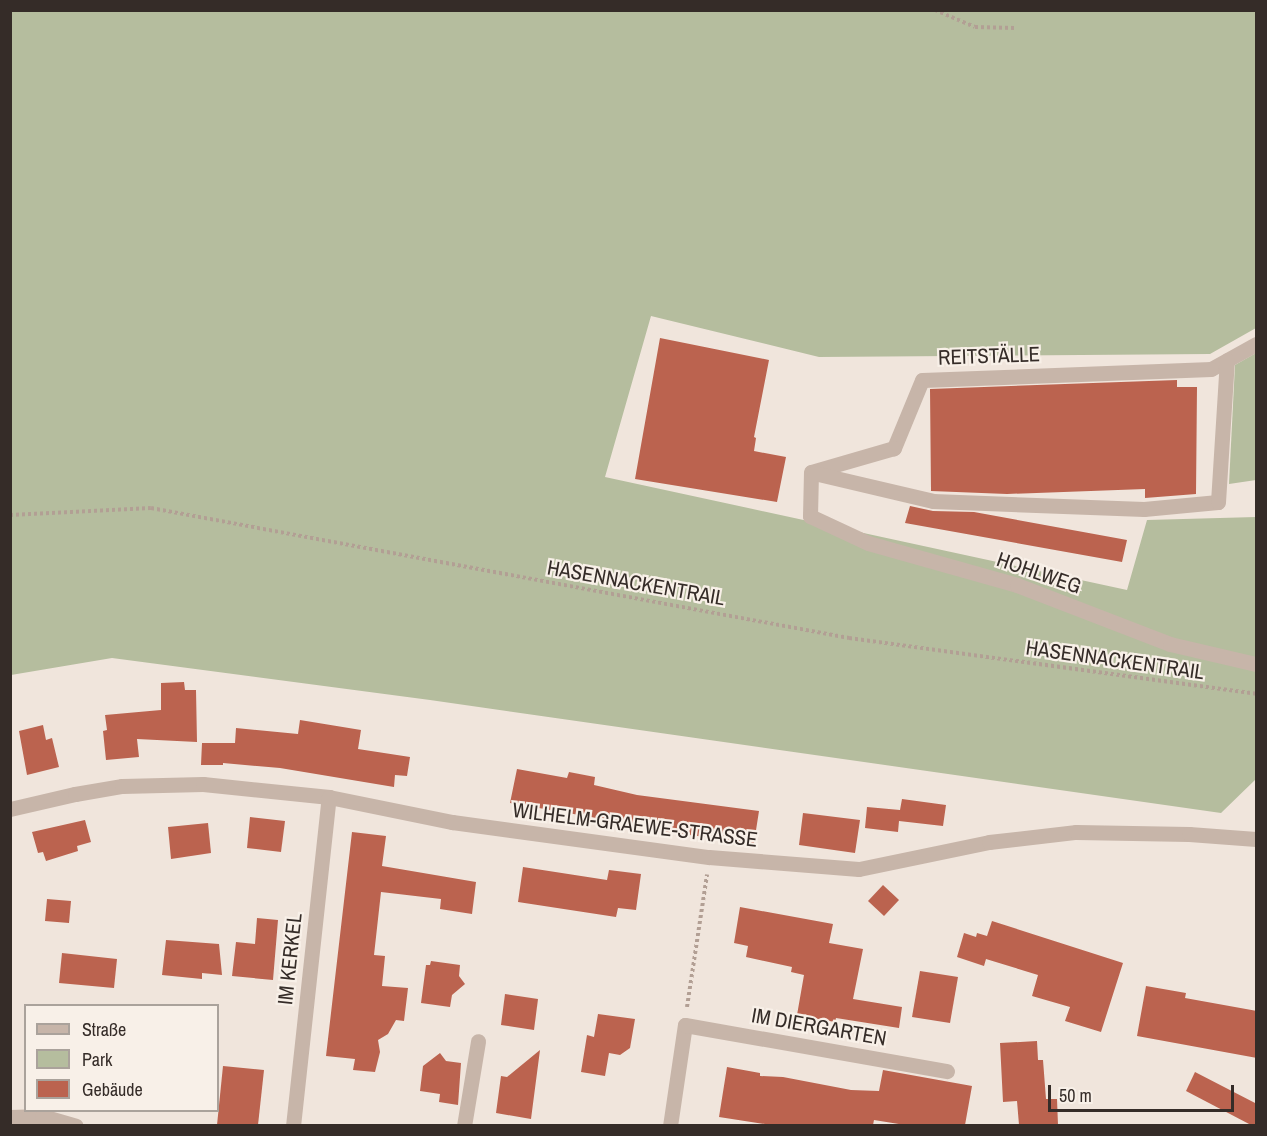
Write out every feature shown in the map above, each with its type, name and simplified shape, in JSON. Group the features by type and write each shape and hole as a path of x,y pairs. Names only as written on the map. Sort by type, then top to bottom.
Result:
{"street":[{"name":"REITSTÄLLE","path":"811,472 894,448 922,380 1211,369 1257,344"},
{"path":"811,472 933,501 1144,509 1218,502 1227,360"},
{"name":"HOHLWEG","path":"811,472 810,516 868,543 1017,585 1170,644 1257,664"},
{"name":"WILHELM-GRAEWE-STRASSE","path":"10,809 75,794 139,784 203,784 329,797 452,822 709,857 859,869 989,842 1076,832 1189,834 1257,839"},
{"name":"IM KERKEL","path":"293,1125 329,797"},
{"path":"670,1125 685,1025"},
{"name":"IM DIERGARTEN","path":"685,1025 947,1071"},
{"path":"464,1125 478,1041"},
{"path":"10,1117 42,1116 76,1125"}],"path":[{"path":"935,10 975,27 1015,28"},
{"name":"HASENNACKENTRAIL","path":"10,515 151,508 849,639 1257,694"},
{"path":"685,1025 709,857"}],"green space":[{"path":"11,11 1256,11 1256,328 1210,354 819,357 651,316 605,477 1127,590 1147,520 1256,517 1256,779 1221,813 430,700 112,658 11,675"},
{"path":"1256,353 1256,480 1229,484 1235,365"}],"building":[{"path":"660,338 769,360 754,437 756,438 754,451 786,457 777,502 635,479"},
{"path":"1177,380 1177,387 1197,387 1196,494 1145,498 1145,489 1007,494 931,491 930,389"},
{"path":"910,506 933,511 974,512 1127,540 1122,562 905,523"},
{"path":"184,682 185,690 196,690 197,742 137,739 139,757 106,760 103,731 107,730 105,715 161,710 161,683"},
{"path":"300,720 361,730 358,749 410,757 407,776 395,775 394,787 280,768 223,763 223,765 201,765 202,743 235,743 236,728 298,734"},
{"path":"43,725 46,740 52,738 59,767 27,775 19,731"},
{"path":"517,769 567,778 569,772 595,777 594,785 637,795 759,811 754,843 665,832 666,830 510,803"},
{"path":"902,799 946,805 943,826 899,821 898,832 865,828 867,807 900,810"},
{"path":"803,813 860,820 855,853 799,845"},
{"path":"250,817 285,821 281,852 247,848"},
{"path":"85,820 91,842 77,846 78,851 46,861 43,852 38,853 32,832"},
{"path":"208,823 211,853 171,859 168,827"},
{"path":"352,832 386,836 382,866 476,882 472,914 440,909 441,899 381,892 374,955 385,956 382,986 408,988 404,1021 396,1020 388,1034 378,1040 380,1052 375,1072 353,1070 355,1059 326,1056"},
{"path":"523,867 607,880 609,870 641,874 636,910 618,908 616,917 518,902"},
{"path":"883,885 899,900 884,916 868,901"},
{"path":"47,899 71,901 69,923 45,921"},
{"path":"740,907 833,924 829,943 863,949 853,999 902,1007 899,1028 836,1018 835,1022 797,1015 804,975 791,972 792,967 746,957 748,946 734,943"},
{"path":"257,918 278,920 273,980 232,976 236,942 255,944"},
{"path":"992,921 1123,963 1101,1032 1065,1021 1070,1007 1032,996 1038,975 986,959 984,966 957,957 964,933 976,937 977,933 987,936"},
{"path":"166,940 219,944 222,975 202,973 202,979 162,975"},
{"path":"62,953 117,959 114,988 59,983"},
{"path":"431,961 460,965 459,976 465,984 452,995 450,1007 421,1003 426,965 430,965"},
{"path":"920,971 958,977 950,1023 912,1017"},
{"path":"1146,986 1186,993 1185,998 1257,1011 1257,1058 1137,1036"},
{"path":"505,994 538,999 534,1030 501,1025"},
{"path":"598,1014 635,1019 630,1048 620,1055 609,1053 605,1076 581,1072 587,1035 594,1037"},
{"path":"1037,1041 1038,1060 1043,1060 1046,1099 1057,1099 1058,1125 1019,1125 1017,1101 1003,1102 1000,1043"},
{"path":"540,1050 531,1119 496,1113 501,1076 507,1077"},
{"path":"440,1053 446,1061 461,1063 458,1105 439,1102 440,1094 420,1091 423,1066"},
{"path":"223,1066 264,1070 258,1125 217,1125"},
{"path":"727,1067 760,1073 760,1076 783,1077 851,1090 879,1091 883,1070 972,1086 965,1125 905,1125 874,1120 873,1125 771,1125 719,1117"},
{"path":"1195,1072 1257,1104 1257,1125 1251,1125 1186,1091"}]}
